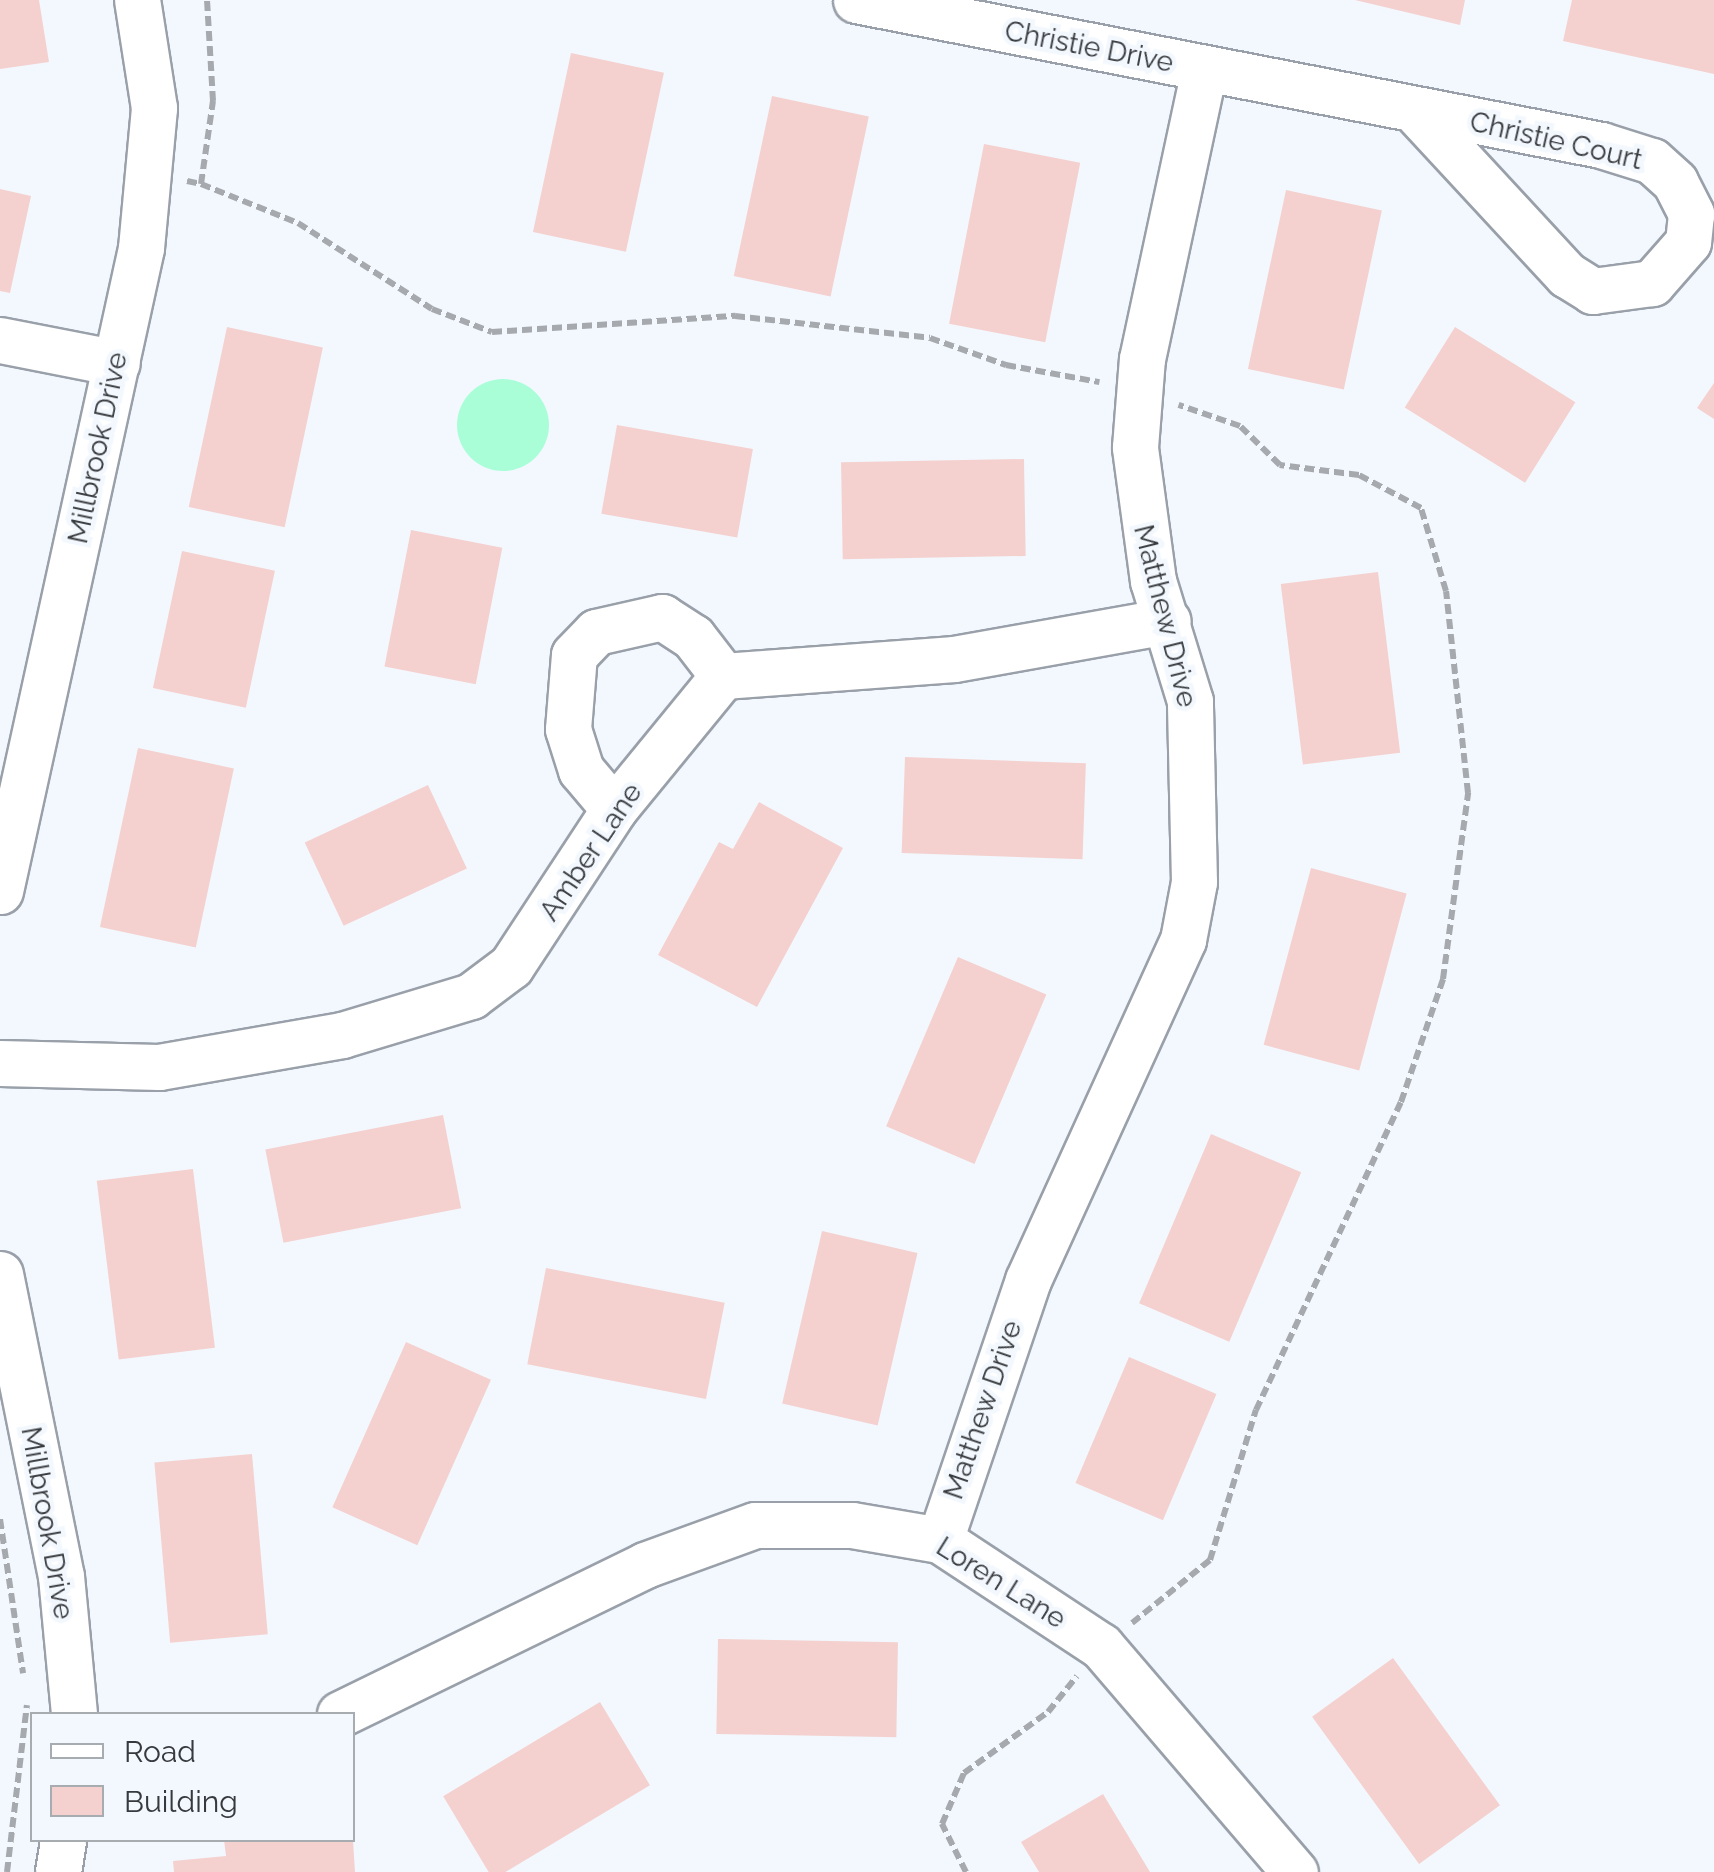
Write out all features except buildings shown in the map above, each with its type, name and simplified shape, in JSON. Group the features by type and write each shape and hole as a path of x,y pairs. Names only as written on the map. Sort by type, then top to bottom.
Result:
{"street":[{"name":"Millbrook Drive","path":"0,891 12,777 116,362 151,183 154,108 137,0"},
{"name":"Christie Drive","path":"856,0 1204,70"},
{"name":"Christie Court","path":"1204,70 1414,110 1652,161 1691,214 1688,242 1652,283 1593,290 1566,276 1414,110"},
{"name":"Matthew Drive","path":"940,1540 1028,1280 1183,940 1198,791 1190,701 1139,511 1138,394 1204,70"},
{"path":"0,340 116,362"},
{"path":"614,809 580,770 568,730 574,656 596,632 662,617 693,637 723,676 954,659 1168,621"},
{"name":"Amber Lane","path":"0,1063 159,1067 428,1014 511,966 614,809 723,676"},
{"name":"Millbrook Drive","path":"0,1274 62,1576 74,1712"},
{"name":"Loren Lane","path":"344,1712 543,1610 754,1525 852,1525 940,1540 1101,1646 1296,1872"},
{"path":"58,1872 63,1842"}],"path":[{"path":"201,184 298,223 432,309 492,332 734,316 846,326 1138,394 1240,426 1280,465 1359,475 1421,508 1446,592 1468,793 1443,980 1402,1102 1256,1410 1210,1560 1101,1646 1048,1712 964,1773 942,1824 966,1872"},
{"path":"0,1519 27,1712 7,1872"}],"green space":[{"path":"503,379 521,383 535,393 545,407 549,425 545,443 535,457 521,467 503,471 485,467 471,457 461,443 457,425 461,407 471,393 485,383"}]}
